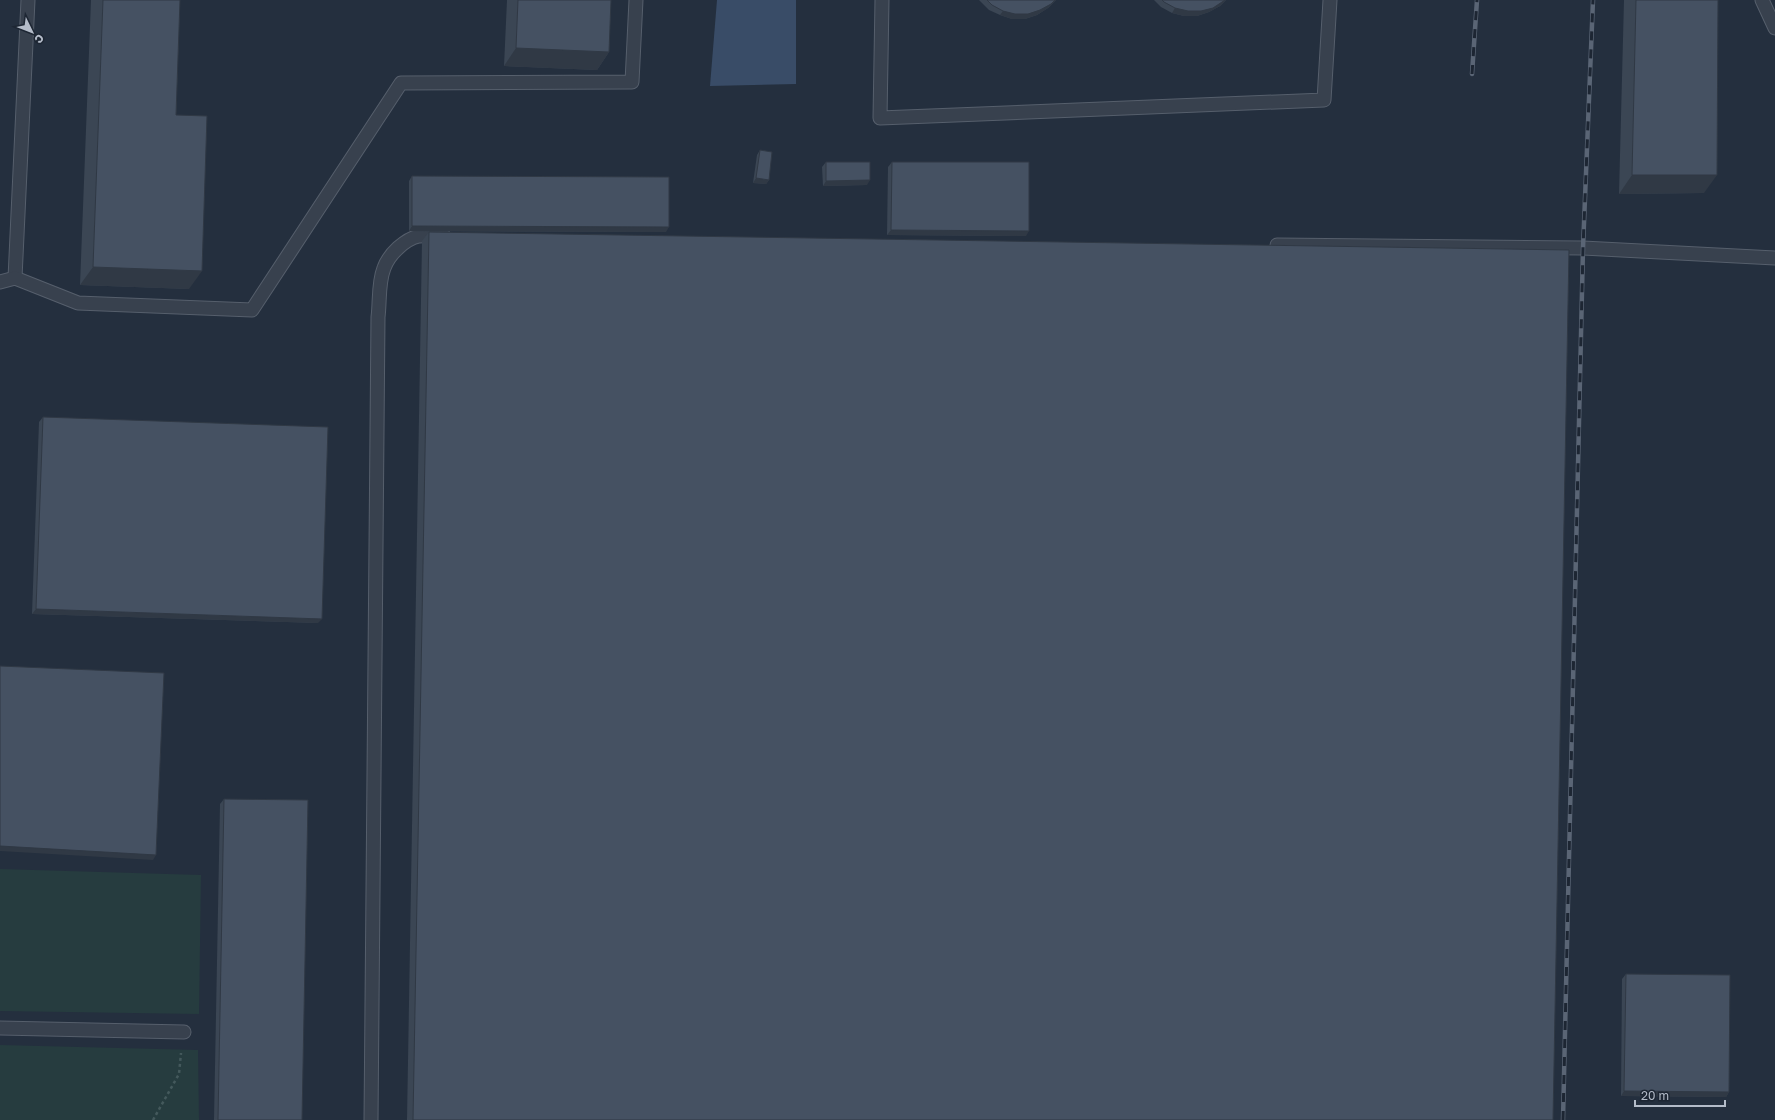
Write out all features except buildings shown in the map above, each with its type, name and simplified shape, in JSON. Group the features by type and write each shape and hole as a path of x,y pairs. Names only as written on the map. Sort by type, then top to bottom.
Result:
{"lane":[{"path":"15,278 28,0"},
{"path":"0,282 15,278 78,303 252,310 401,83 632,82 636,0"},
{"path":"882,0 880,118 1324,100 1330,0"},
{"path":"1762,0 1775,28"},
{"path":"371,1120 378,341 381,282 384,268 390,258 401,246 411,239 420,236 460,236"},
{"path":"1264,245 1582,248 1775,258"},
{"path":"0,1028 184,1032"}],"path":[{"path":"153,1120 179,1074 184,1032"}],"green space":[{"path":"0,869 201,875 199,1014 0,1011"},
{"path":"0,1045 198,1050 199,1120 0,1120"}],"water":[{"path":"717,0 796,0 796,84 710,86"}],"railway":[{"path":"1472,74 1477,0"},
{"path":"1563,1120 1583,248 1593,0"}]}
